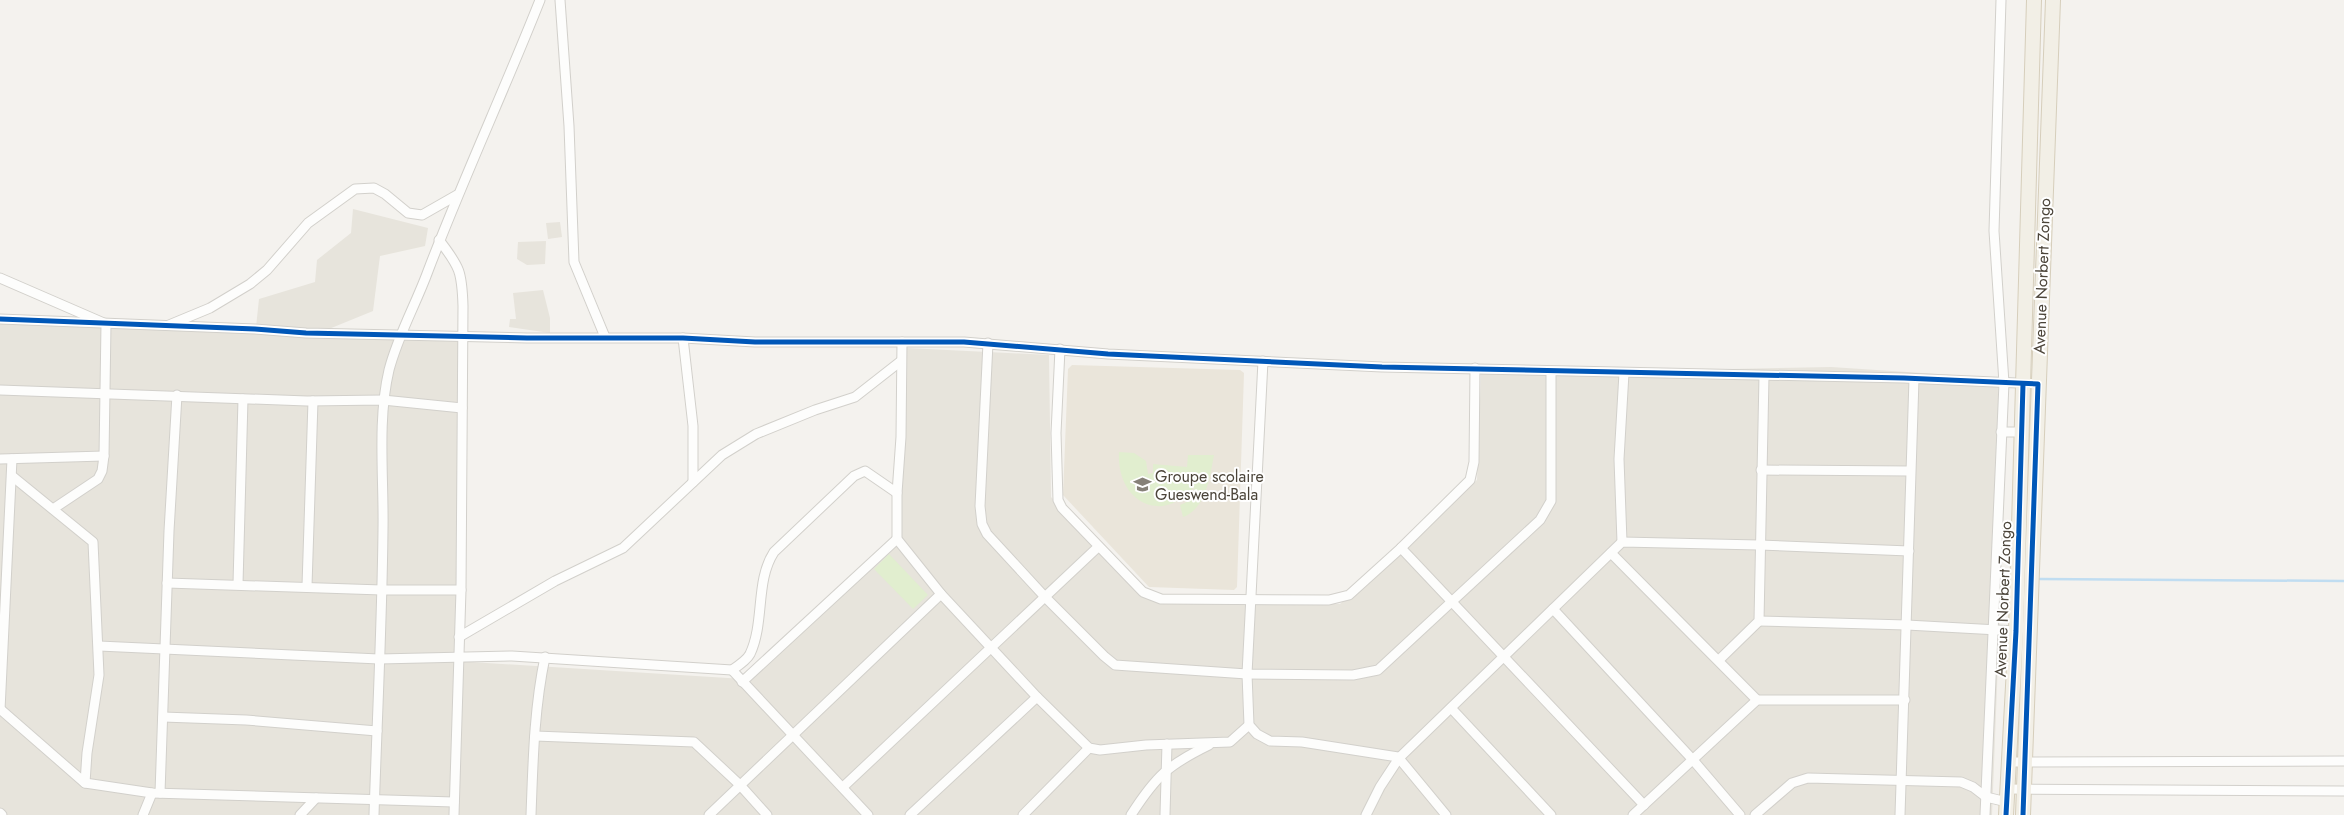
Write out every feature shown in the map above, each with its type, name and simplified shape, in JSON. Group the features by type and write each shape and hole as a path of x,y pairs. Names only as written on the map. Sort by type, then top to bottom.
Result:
{"main road":[{"name":"Avenue Norbert Zongo","path":"2007,802 2016,631 2034,0"},
{"name":"Avenue Norbert Zongo","path":"2023,815 2053,0"}],"street":[{"path":"374,815 382,590 383,400 400,334 428,272 458,195 500,101 540,0"},
{"path":"560,0 569,126 574,262 605,337"},
{"path":"1985,815 2004,383 1994,231 2001,0"},
{"path":"166,326 210,308 250,284 267,270 308,223 354,190 374,188 385,194 408,213 422,214 458,195"},
{"path":"440,240 455,260 462,276 464,337 461,590 454,815"},
{"path":"0,278 106,324"},
{"path":"0,319 255,329 306,333 400,334 464,337 683,338 755,342 988,343 1060,349 1382,367 1914,379 2038,384"},
{"path":"53,510 98,479 102,471 104,456 106,324"},
{"path":"683,338 693,426 692,482"},
{"path":"902,342 901,437 897,493 897,539 941,594 1036,697 1089,748 1100,750 1167,744 1210,744 1230,742 1248,725"},
{"path":"988,343 980,506 982,524 987,534 1045,597 1104,656 1116,665 1247,674 1352,675 1372,673 1384,665 1452,600 1540,520 1551,501 1551,372"},
{"path":"1060,349 1056,433 1057,496 1062,508 1098,547 1143,592 1153,597 1342,599 1349,595 1401,548 1472,476 1475,368"},
{"path":"459,637 555,581 623,548 722,455 756,434 815,410 855,397 901,361"},
{"path":"1263,361 1250,599 1247,674 1248,725 1257,734 1270,741 1302,742 1400,758 1446,815"},
{"path":"1622,542 1619,459 1624,373"},
{"path":"1719,660 1759,621 1759,545 1764,376"},
{"path":"1900,815 1905,700 1910,471 1914,379"},
{"path":"0,390 313,401 383,400 462,408"},
{"path":"142,815 156,793 163,717 167,583 177,396"},
{"path":"238,584 243,399"},
{"path":"307,586 313,401"},
{"path":"2001,432 2021,432"},
{"path":"0,459 104,456"},
{"path":"12,459 0,710 84,783 156,793 375,801 454,802"},
{"path":"1761,470 1910,471"},
{"path":"99,646 379,659 503,655 732,670 750,655 755,639 767,566 774,552 854,476 864,471 897,493"},
{"path":"12,476 93,542 99,646 99,675 87,752 84,783"},
{"path":"742,682 897,539"},
{"path":"1366,815 1380,787 1400,758 1622,542 1759,545 1909,551"},
{"path":"843,787 1098,547"},
{"path":"1401,548 1452,600 1644,805"},
{"path":"1611,553 1719,660 1757,700"},
{"path":"167,583 307,586 382,590 461,590"},
{"path":"709,815 941,594"},
{"path":"1553,609 1693,760 1740,815"},
{"path":"1759,621 1907,625 2016,631"},
{"path":"531,815 535,736 541,678 545,657"},
{"path":"732,670 868,815"},
{"path":"910,815 1036,697"},
{"path":"1633,815 1757,700 1905,700"},
{"path":"1451,708 1551,815"},
{"path":"163,717 246,720 377,731"},
{"path":"535,736 694,742 740,785 767,815"},
{"path":"1165,815 1165,770 1167,744"},
{"path":"1131,815 1145,794 1165,770 1178,760 1210,744"},
{"path":"1023,815 1089,748"},
{"path":"2009,762 2344,761"},
{"path":"1755,815 1792,782 1802,778 1961,782 1973,787 1986,797 2007,802 2023,789 2344,791"},
{"path":"300,815 316,798"}],"shaded area":[{"path":"353,209 428,228 425,246 380,256 373,311 324,331 256,327 259,299 315,282 317,260 351,233"},
{"path":"560,222 562,237 548,239 546,223"},
{"path":"546,241 545,264 527,265 517,259 518,242"},
{"path":"543,290 550,318 550,333 509,327 510,319 516,319 513,293"},
{"path":"0,316 468,341 455,661 744,679 900,542 907,348 1049,355 1051,497 1147,599 1340,604 1477,480 1481,374 1831,367 1998,378 2000,611 1992,815 0,815"},
{"path":"1072,365 1240,370 1244,373 1237,587 1234,590 1149,587 1063,495 1068,369"}],"green space":[{"path":"1119,452 1134,453 1146,461 1148,474 1153,473 1153,464 1187,467 1188,455 1214,455 1206,491 1197,507 1191,513 1183,517 1180,505 1189,501 1194,492 1194,487 1181,499 1168,505 1155,506 1143,502 1133,495 1125,484 1120,469"},
{"path":"889,554 928,595 913,609 874,569"}],"waterway":[{"path":"2040,579 2344,581"}],"cycle path":[{"path":"0,319 255,329 306,333 527,338 683,338 755,342 964,342 1108,354 1382,367 1904,378 2038,384 2023,815"},
{"path":"2006,815 2016,631 2023,384"}],"place":[{"name":"Groupe scolaire Gueswend-Bala","path":"1142,485"}]}
